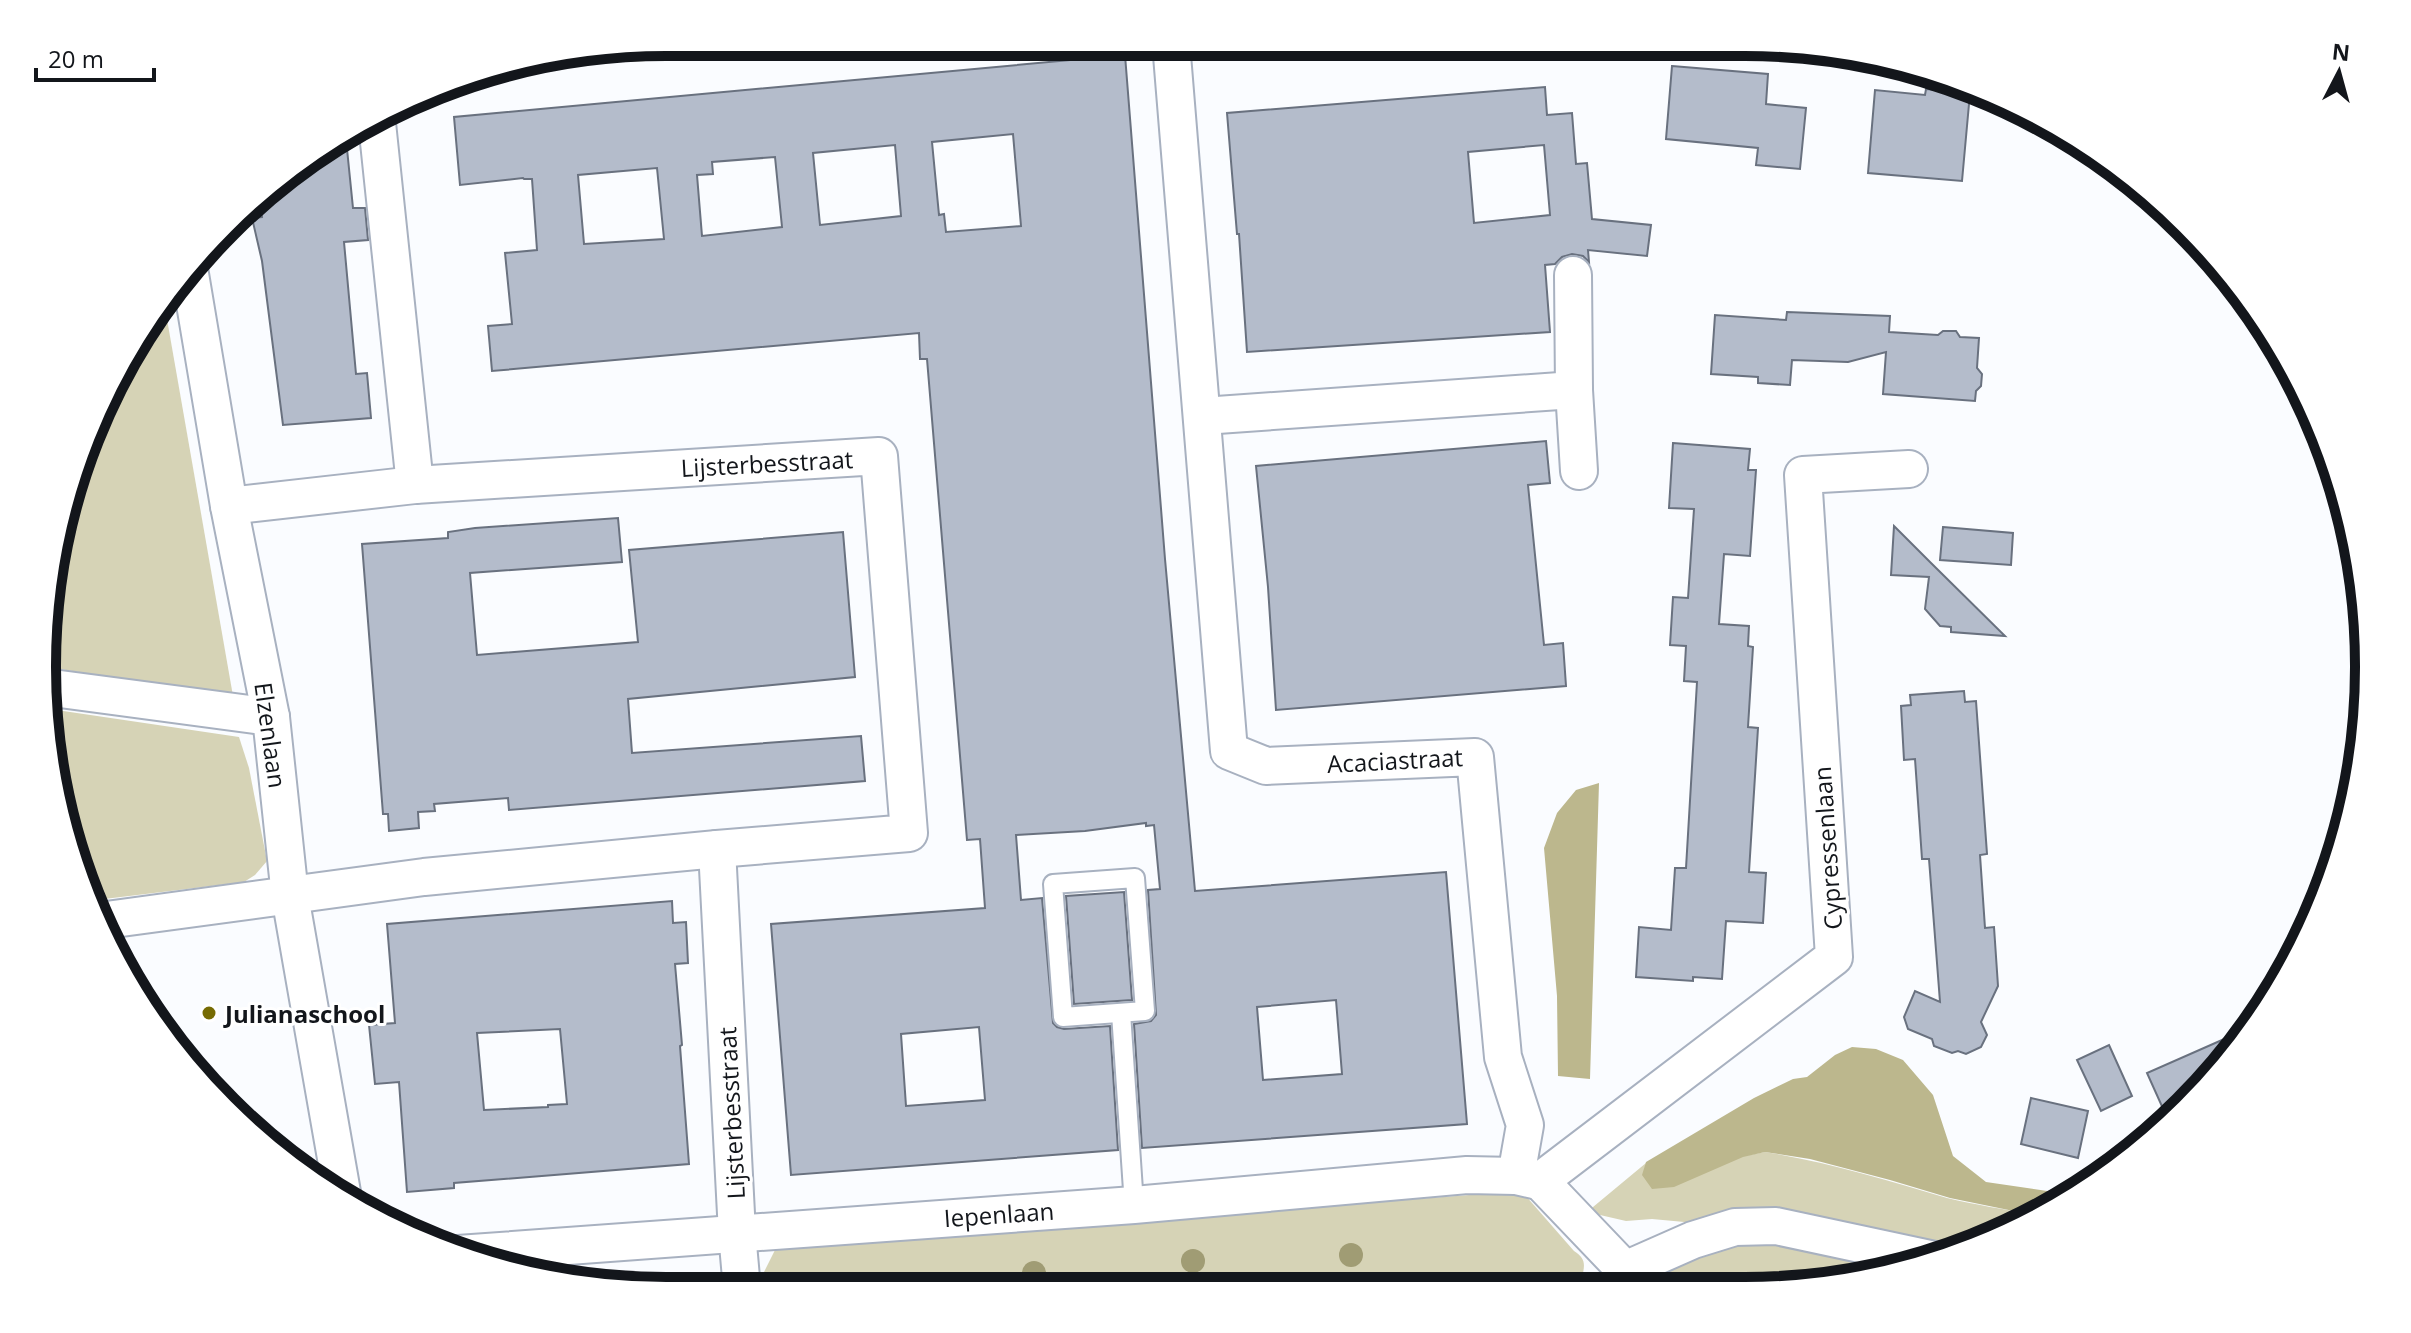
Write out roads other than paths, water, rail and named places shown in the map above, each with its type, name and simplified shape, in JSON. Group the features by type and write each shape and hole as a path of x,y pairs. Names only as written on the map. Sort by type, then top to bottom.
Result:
{"street":[{"name":"Acaciastraat","path":"1172,56 1229,751 1266,766 1475,757 1503,1057 1525,1125 1528,1178"},
{"path":"378,129 415,485"},
{"path":"1573,275 1574,390 1579,471"},
{"name":"Elzenlaan","path":"192,284 229,506 271,717 290,896 340,1182"},
{"path":"1203,416 1574,390"},
{"name":"Lijsterbesstraat","path":"111,919 424,877 909,833 879,456 415,485 229,506"},
{"name":"Cypressenlaan","path":"1528,1178 1834,957 1803,475 1909,469"},
{"path":"57,689 271,717"},
{"name":"Lijsterbesstraat","path":"717,849 741,1277"},
{"name":"Iepenlaan","path":"492,1251 1134,1205 1467,1175 1528,1178"},
{"path":"1528,1178 1625,1270 1693,1240 1735,1227 1776,1226 1909,1254"}],"lane":[{"path":"1135,878 1145,1011 1121,1013 1063,1017 1053,884 1135,878"},
{"path":"1121,1013 1134,1205"}],"place":[{"name":"Julianaschool","path":"209,1013"}]}
